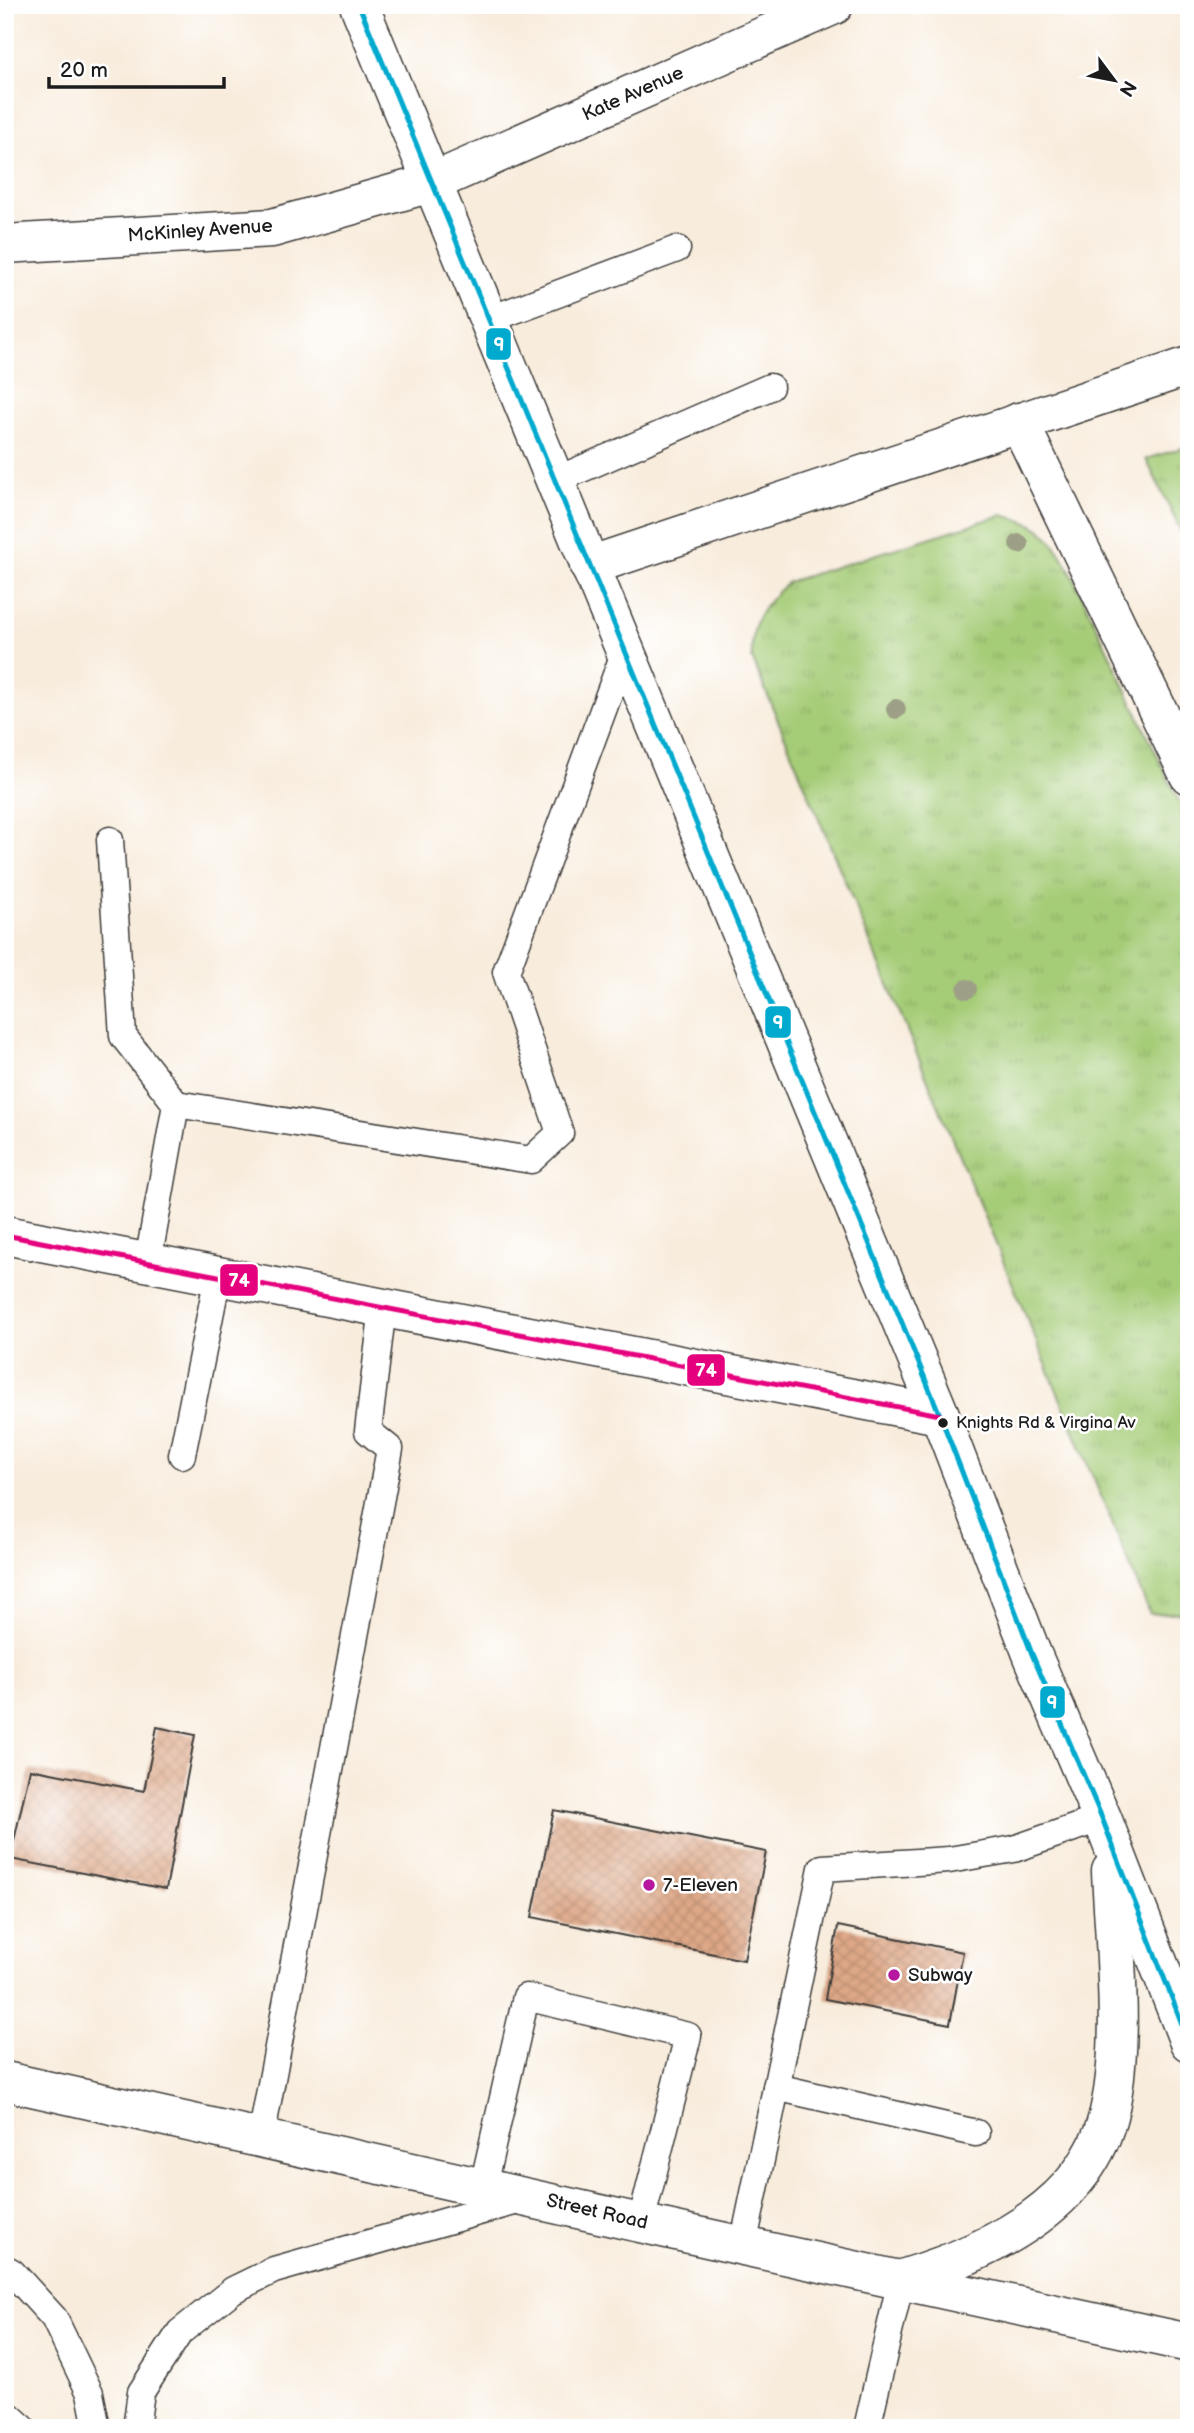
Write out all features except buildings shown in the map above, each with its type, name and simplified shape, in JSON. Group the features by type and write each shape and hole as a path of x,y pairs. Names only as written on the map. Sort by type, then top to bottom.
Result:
{"main road":[{"path":"359,5 940,1415 1032,1654 1106,1829 1189,2042"},
{"name":"Kate Avenue","path":"431,183 793,14 834,5"},
{"name":"McKinley Avenue","path":"5,244 272,228 431,183"},
{"path":"589,566 1189,366"},
{"path":"1019,422 1189,775"},
{"path":"5,1234 940,1415"},
{"path":"1106,1829 1189,1972"},
{"path":"901,2280 946,2266 1034,2219 1073,2184 1101,2135 1114,2084 1117,2022 1106,1829"},
{"name":"Street Road","path":"5,2081 1189,2343"}],"lane":[{"path":"488,320 677,249"},
{"path":"554,481 770,387"},
{"path":"110,840 122,1036 176,1104 531,1160 560,1133 506,972 625,651"},
{"path":"148,1262 176,1104"},
{"path":"182,1455 218,1276"},
{"path":"261,2138 390,1449 368,1431 383,1307"},
{"path":"743,2246 822,1868 949,1860 1106,1829"},
{"path":"483,2186 526,1997 688,2036 641,2222"},
{"path":"776,2087 976,2133"},
{"path":"136,2428 141,2392 180,2332 233,2290 274,2270 530,2197"},
{"path":"5,2269 12,2272 54,2318 90,2393 97,2428"},
{"path":"867,2428 901,2280"},
{"path":"5,2412 23,2428"}],"green space":[{"path":"1189,446 1189,548 1146,459"},
{"path":"1002,515 1036,527 1049,538 1062,556 1189,823 1189,1612 1150,1614 752,658 753,634 760,615 788,582"}],"transit line":[{"name":"9","path":"359,5 940,1415 1032,1654 1102,1818 1189,2042"},
{"name":"74","path":"5,1235 940,1415"}],"place":[{"name":"Knights Rd & Virgina Av","path":"943,1423"},
{"name":"7-Eleven","path":"649,1885"},
{"name":"Subway","path":"894,1975"}]}
